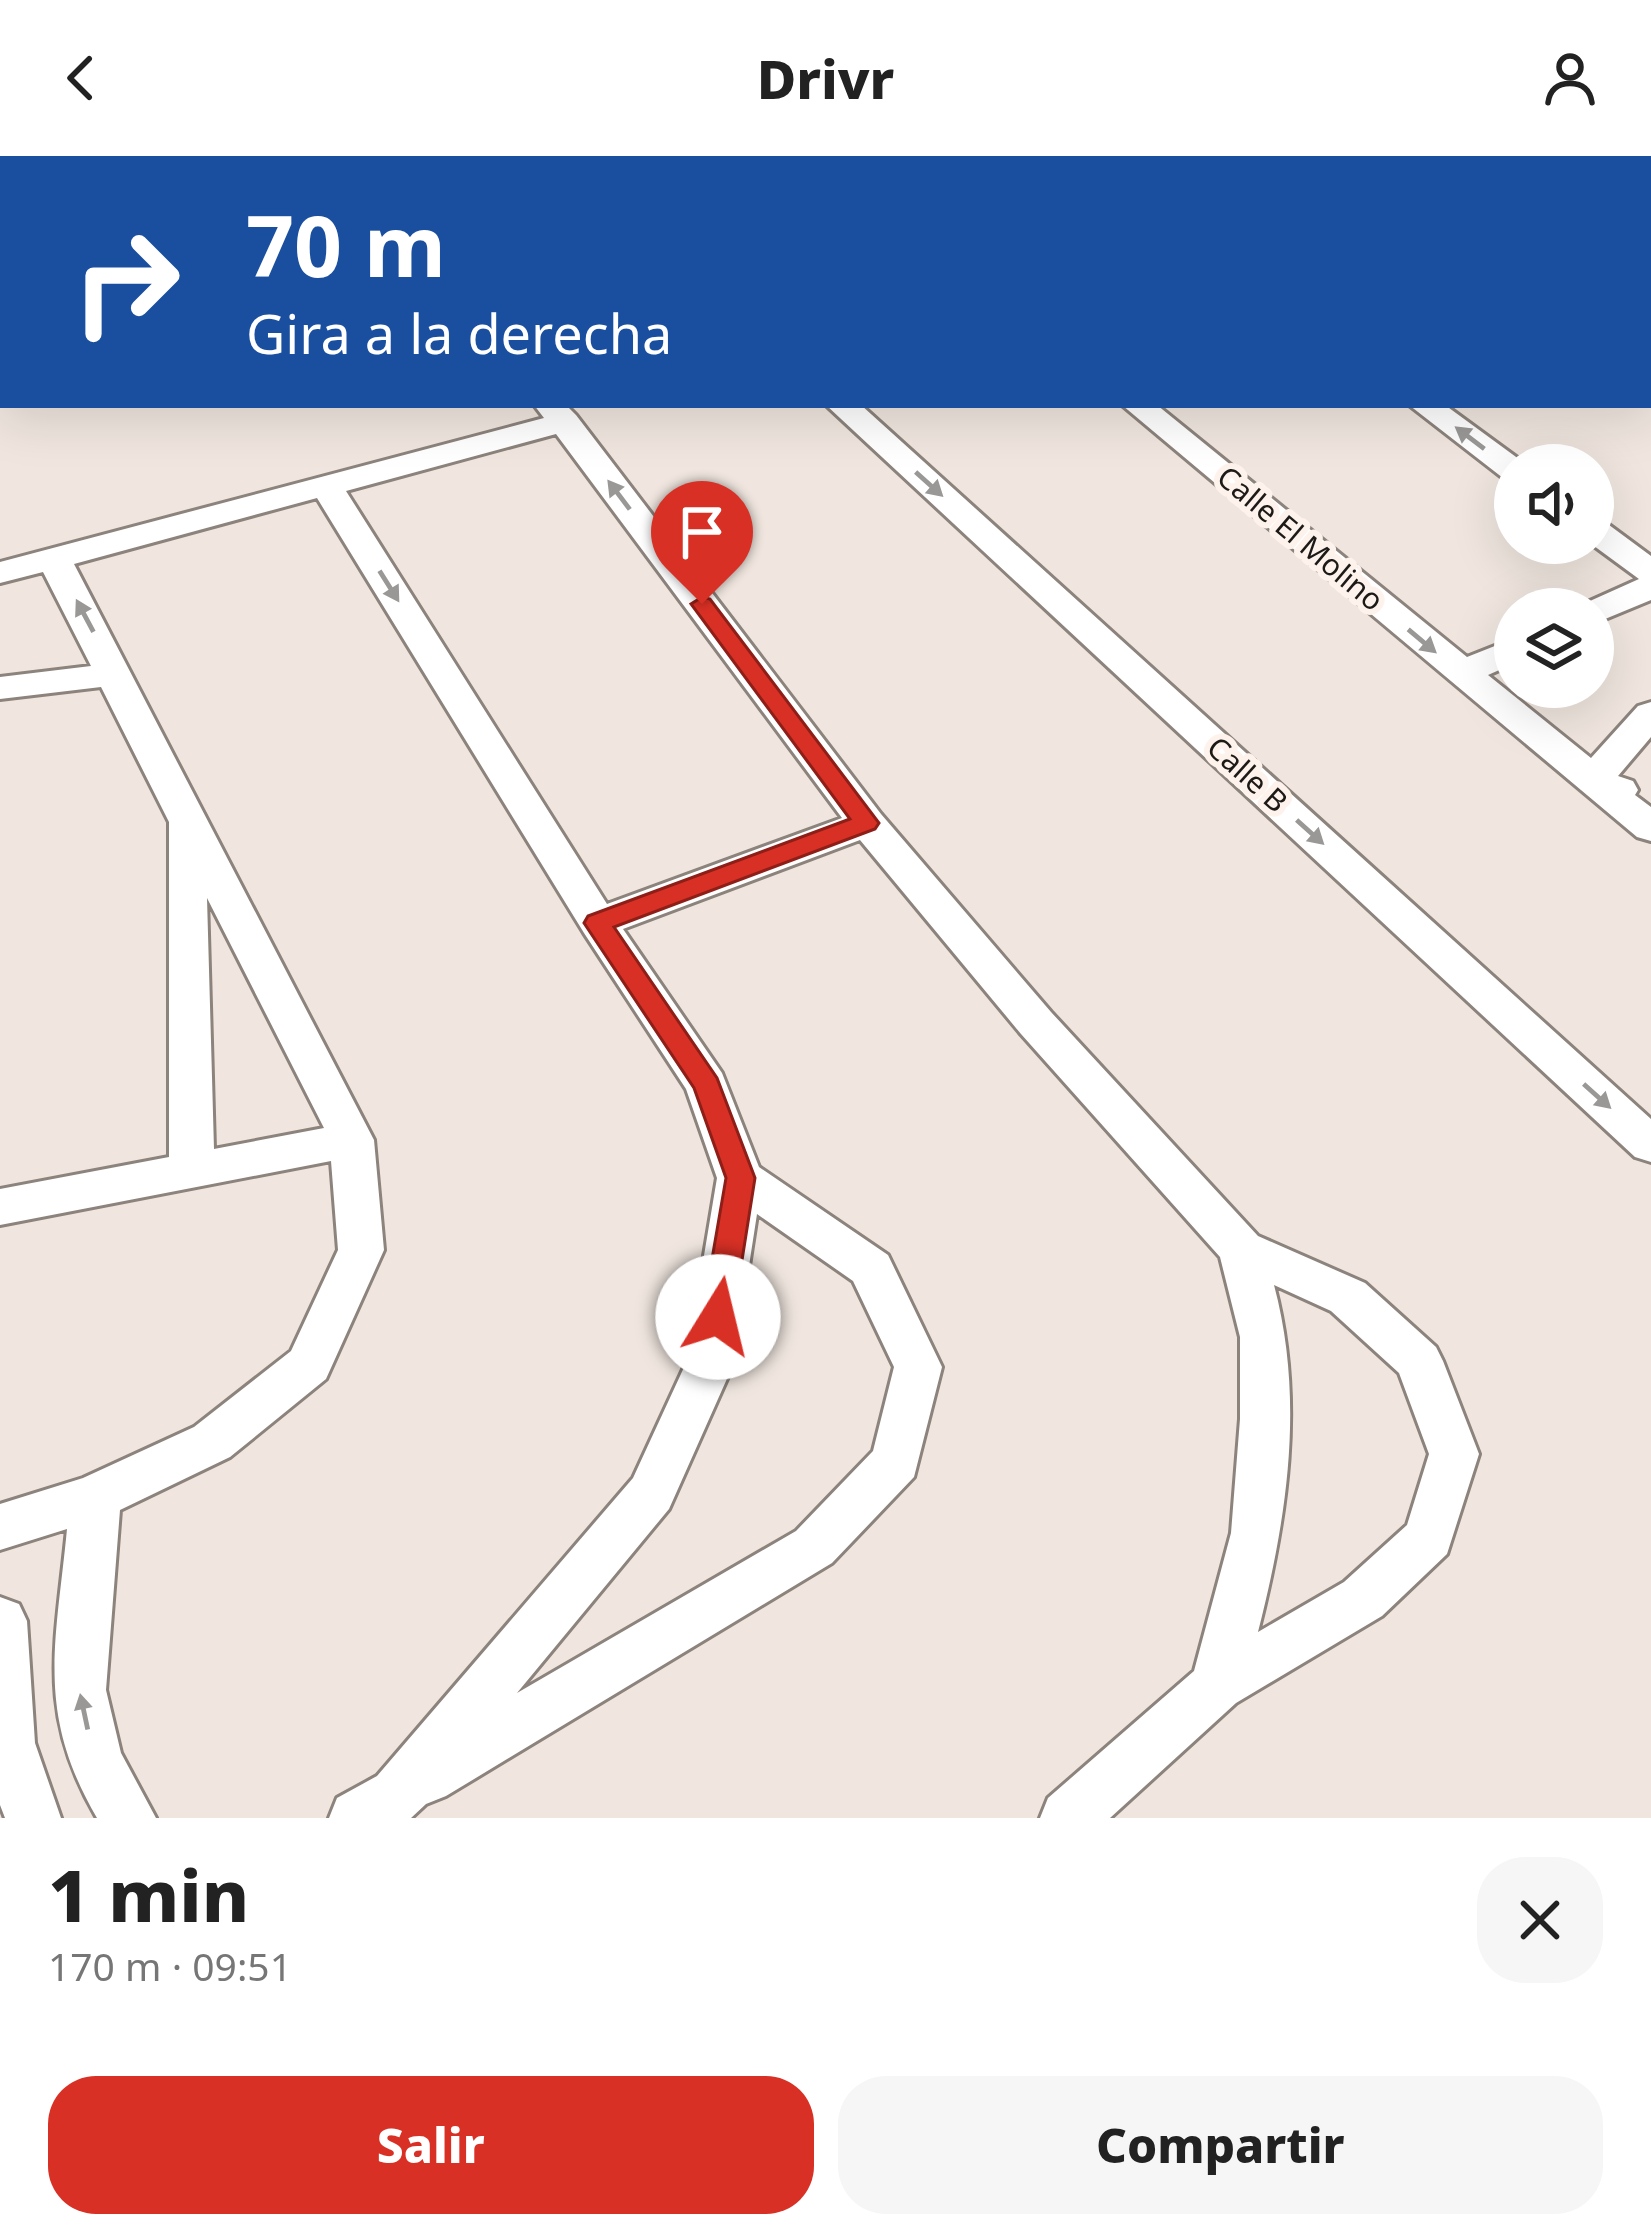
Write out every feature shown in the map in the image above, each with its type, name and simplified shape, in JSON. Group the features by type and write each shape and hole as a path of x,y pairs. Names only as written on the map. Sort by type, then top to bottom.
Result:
{"street":[{"name":"Calle B","path":"854,408 1651,1145"},
{"name":"Calle El Molino","path":"1142,408 1651,828"},
{"path":"1430,408 1494,455"},
{"path":"0,573 327,487 558,414 866,823 1036,1023 1241,1249 1348,1297 1419,1361 1454,1454 1429,1538 1363,1599 1217,1684 1068,1818"},
{"path":"327,487 598,923 707,1085 740,1178 710,1364 651,1493 377,1806"},
{"path":"1614,545 1651,572"},
{"path":"0,1527 95,1497 212,1442 309,1365 361,1250 352,1141 54,559"},
{"path":"1614,604 1651,587"},
{"path":"1460,674 1494,659"},
{"path":"0,688 116,674"},
{"path":"1592,781 1651,714"},
{"name":"Calle El Molino","path":"1592,781 1651,799"},
{"path":"186,812 192,1171"},
{"path":"598,923 866,823"},
{"path":"0,1207 352,1141"},
{"path":"377,1806 814,1547 896,1462 918,1366 871,1268 740,1178"},
{"path":"1217,1684 1257,1533 1264,1419 1264,1337 1241,1249"},
{"path":"95,1497 79,1690 94,1762 128,1818"},
{"path":"0,1621 7,1743 33,1818"}],"route":[{"path":"702,604 866,823 598,923 707,1085 740,1178 718,1317"}]}
